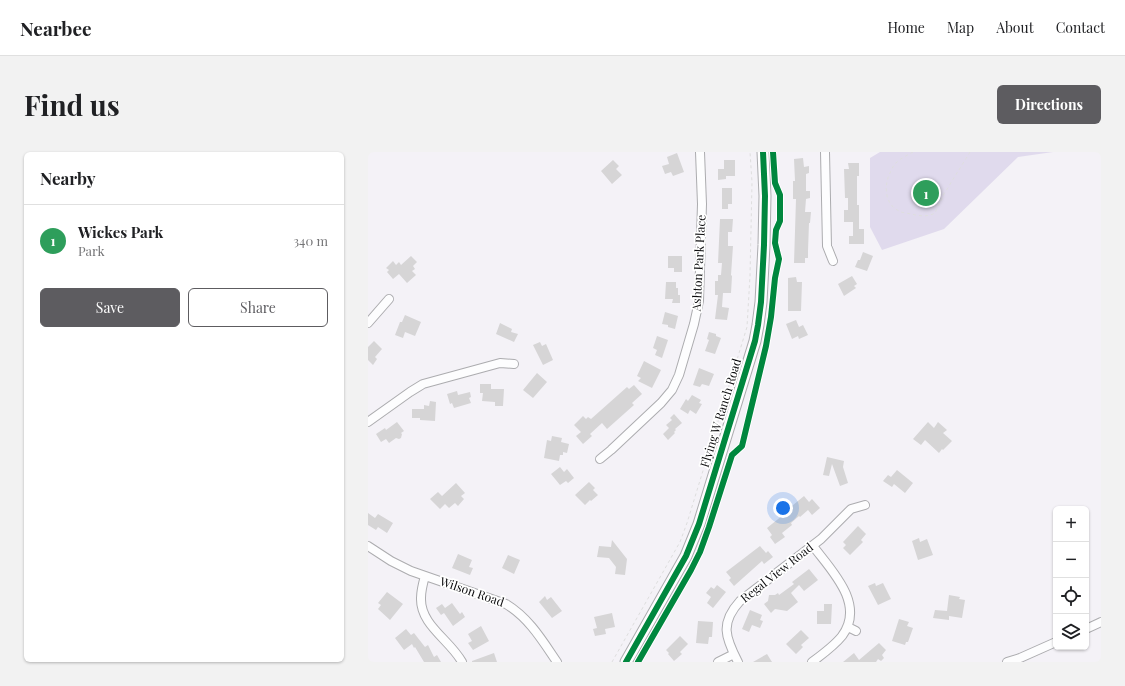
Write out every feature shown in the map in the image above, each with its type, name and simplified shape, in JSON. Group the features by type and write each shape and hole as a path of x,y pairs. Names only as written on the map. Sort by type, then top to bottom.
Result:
{"street":[{"name":"Ashton Park Place","path":"600,459 612,450 664,399 672,390 679,375 694,324 698,301 702,204 700,152"},
{"name":"Flying W Ranch Road","path":"626,662 678,572 692,544 755,341 761,302 764,245 765,196 762,152"},
{"path":"825,152 827,246 833,261"},
{"path":"368,323 389,300"},
{"path":"368,422 423,384 500,362 514,364"},
{"name":"Regal View Road","path":"738,662 727,636 728,621 734,607 740,600 813,546 851,509 865,505"},
{"name":"Wilson Road","path":"368,546 401,566 425,576 498,600 512,608 530,624 557,662"},
{"path":"812,662 832,647 843,635 848,627 850,613 845,590 841,582 813,546"},
{"path":"425,576 420,599 424,615 462,662"},
{"path":"1089,628 1101,622"},
{"path":"848,627 856,631"},
{"path":"1007,662 1053,643"},
{"path":"718,662 734,654"}],"path":[{"path":"612,662 680,542 746,327 750,276 752,206 750,152"},
{"path":"913,152 897,162 894,166 887,180 886,194 891,203 899,211 916,216 926,216 935,213 944,194 970,152"}],"shaded area":[{"path":"880,152 1053,152 1018,157 944,229 882,250 870,227 870,158"}],"building":[{"path":"677,153 684,172 673,176 671,172 665,174 662,166 669,164 667,157"},
{"path":"803,158 804,167 809,166 809,173 806,174 806,191 810,191 810,198 806,199 805,212 811,212 809,223 808,258 805,258 805,263 794,263 796,199 793,199 793,181 795,181 794,159"},
{"path":"613,160 619,166 616,169 622,175 612,184 601,171"},
{"path":"724,160 735,160 735,176 726,176 726,179 718,180 718,169 724,169"},
{"path":"848,163 859,163 859,176 857,176 857,205 859,205 859,229 864,229 864,244 849,244 849,236 853,236 853,222 844,222 844,210 848,210 848,198 845,198 844,169 849,169"},
{"path":"722,188 732,188 732,204 728,204 728,209 722,209"},
{"path":"720,219 733,219 732,232 728,232 728,246 733,246 731,293 723,293 722,307 729,308 727,320 715,319 718,295 715,295 715,281 718,281 718,275 721,275 722,263 718,263"},
{"path":"863,252 873,256 867,271 855,267"},
{"path":"411,256 417,262 413,266 415,269 412,271 416,275 407,283 399,274 393,279 387,272 389,270 386,268 393,261 396,265 399,262 401,265"},
{"path":"668,256 682,256 682,272 674,272 674,268 668,268"},
{"path":"852,276 857,284 854,286 856,288 844,296 838,284"},
{"path":"796,277 797,282 802,282 801,311 788,311 788,278"},
{"path":"666,282 676,282 678,295 680,295 680,303 672,303 673,299 665,299"},
{"path":"665,312 678,316 675,329 668,327 668,325 662,324"},
{"path":"405,315 421,322 415,336 405,332 403,338 395,335 400,322 402,322"},
{"path":"796,320 799,327 803,325 808,335 799,339 798,336 792,339 786,324"},
{"path":"500,323 512,329 511,332 518,334 514,342 496,334"},
{"path":"709,332 716,334 716,336 721,338 715,354 705,351 709,340 707,339"},
{"path":"657,336 668,340 662,358 655,355 657,350 653,348"},
{"path":"374,341 382,349 375,357 377,359 373,365 368,360 368,347"},
{"path":"540,342 542,346 546,344 553,360 543,365 533,345"},
{"path":"644,361 661,370 652,388 638,381 641,378 637,376"},
{"path":"699,368 714,374 709,386 702,384 700,387 693,385"},
{"path":"537,373 547,382 533,398 523,390"},
{"path":"480,384 491,384 491,389 504,389 503,406 495,406 495,402 482,401 483,393 480,393"},
{"path":"634,385 642,394 632,403 634,405 607,429 602,423 590,434 592,436 583,444 576,436 581,432 574,425 583,416 586,419 588,417 591,419 627,387 629,389"},
{"path":"457,391 458,395 470,392 471,397 469,398 471,403 454,408 452,403 450,404 447,394"},
{"path":"692,395 701,400 699,403 702,404 696,414 690,410 688,414 680,409 686,399 688,401"},
{"path":"430,401 436,402 435,421 412,418 412,409 424,409 424,405 429,406"},
{"path":"674,414 682,423 675,429 675,433 668,440 663,434 669,428 666,425 672,420 670,418"},
{"path":"397,422 404,431 401,433 401,438 396,438 389,443 386,439 381,442 376,434 385,428 386,430"},
{"path":"928,422 934,428 938,422 947,430 943,433 952,441 939,453 925,440 921,445 913,439"},
{"path":"552,436 562,438 561,442 569,444 567,453 563,452 563,455 560,455 559,461 544,458 547,440 551,441"},
{"path":"827,457 844,461 843,467 848,483 840,486 832,464 829,476 823,475"},
{"path":"560,467 564,472 567,469 574,478 568,483 566,481 560,485 551,474"},
{"path":"897,470 913,483 905,493 894,484 892,487 883,481 888,475 891,477"},
{"path":"589,482 595,488 593,490 598,495 585,505 575,495"},
{"path":"456,483 465,493 461,496 464,499 458,506 455,503 449,508 445,504 440,509 430,499 438,492 442,496"},
{"path":"804,496 809,502 812,499 820,508 812,515 808,510 800,517 799,516 791,523 792,525 782,533 785,537 775,544 770,537 772,535 767,528"},
{"path":"368,513 375,518 378,514 393,523 387,533 378,527 376,530 368,525"},
{"path":"858,526 866,534 861,540 863,542 850,555 843,548 846,545 843,542"},
{"path":"919,538 920,542 927,539 933,555 918,560 912,541"},
{"path":"612,540 627,559 625,575 615,574 616,567 609,558 597,557 599,546 611,547"},
{"path":"760,546 766,553 768,551 773,557 764,564 762,561 734,586 729,580 731,578 726,572"},
{"path":"458,554 472,560 469,567 473,568 470,575 452,568"},
{"path":"508,555 520,560 514,574 502,568"},
{"path":"809,569 818,580 804,591 799,585 791,593 798,602 787,611 775,609 771,613 764,604 768,601 769,595 775,595 778,593 779,595 794,584 792,582"},
{"path":"875,583 876,586 883,583 891,599 878,605 868,586"},
{"path":"717,585 726,592 713,608 707,603 711,597 706,593 711,587 714,589"},
{"path":"387,592 403,604 390,620 378,609 381,605 378,603"},
{"path":"949,595 960,597 959,599 965,600 962,618 949,616 949,620 933,618 935,610 947,611"},
{"path":"545,596 547,600 551,597 562,611 552,618 539,602"},
{"path":"452,603 460,614 462,612 465,617 453,626 444,613 441,615 436,608 442,604 445,608"},
{"path":"824,604 832,604 831,624 817,624 817,611 824,611"},
{"path":"750,610 762,615 760,620 763,621 760,628 752,625 749,632 742,629"},
{"path":"612,613 615,627 605,629 606,634 595,636 593,629 597,628 594,617"},
{"path":"899,619 909,622 907,626 913,628 908,642 906,642 905,645 892,641"},
{"path":"698,621 713,622 712,637 709,637 708,644 696,643"},
{"path":"481,626 489,641 473,650 468,643 472,641 468,634"},
{"path":"406,629 411,635 414,633 425,647 428,645 434,657 437,655 441,662 424,662 412,644 404,650 395,638"},
{"path":"801,630 809,638 801,645 803,647 796,654 786,644"},
{"path":"680,636 688,644 680,652 682,654 674,661 666,650"},
{"path":"879,643 886,650 882,655 884,658 881,661 878,659 876,662 843,662 854,653 859,660"},
{"path":"494,653 497,662 472,662 472,661"},
{"path":"767,654 772,662 753,662"}],"cycle path":[{"path":"626,662 686,556 699,524 755,341 761,302 764,245 765,196 763,152"},
{"path":"638,662 700,552 732,455 742,446 766,346 779,259 775,243 776,230 780,221 780,195 775,183 773,152"}],"place":[{"name":"Wickes Park","path":"926,193"}]}
